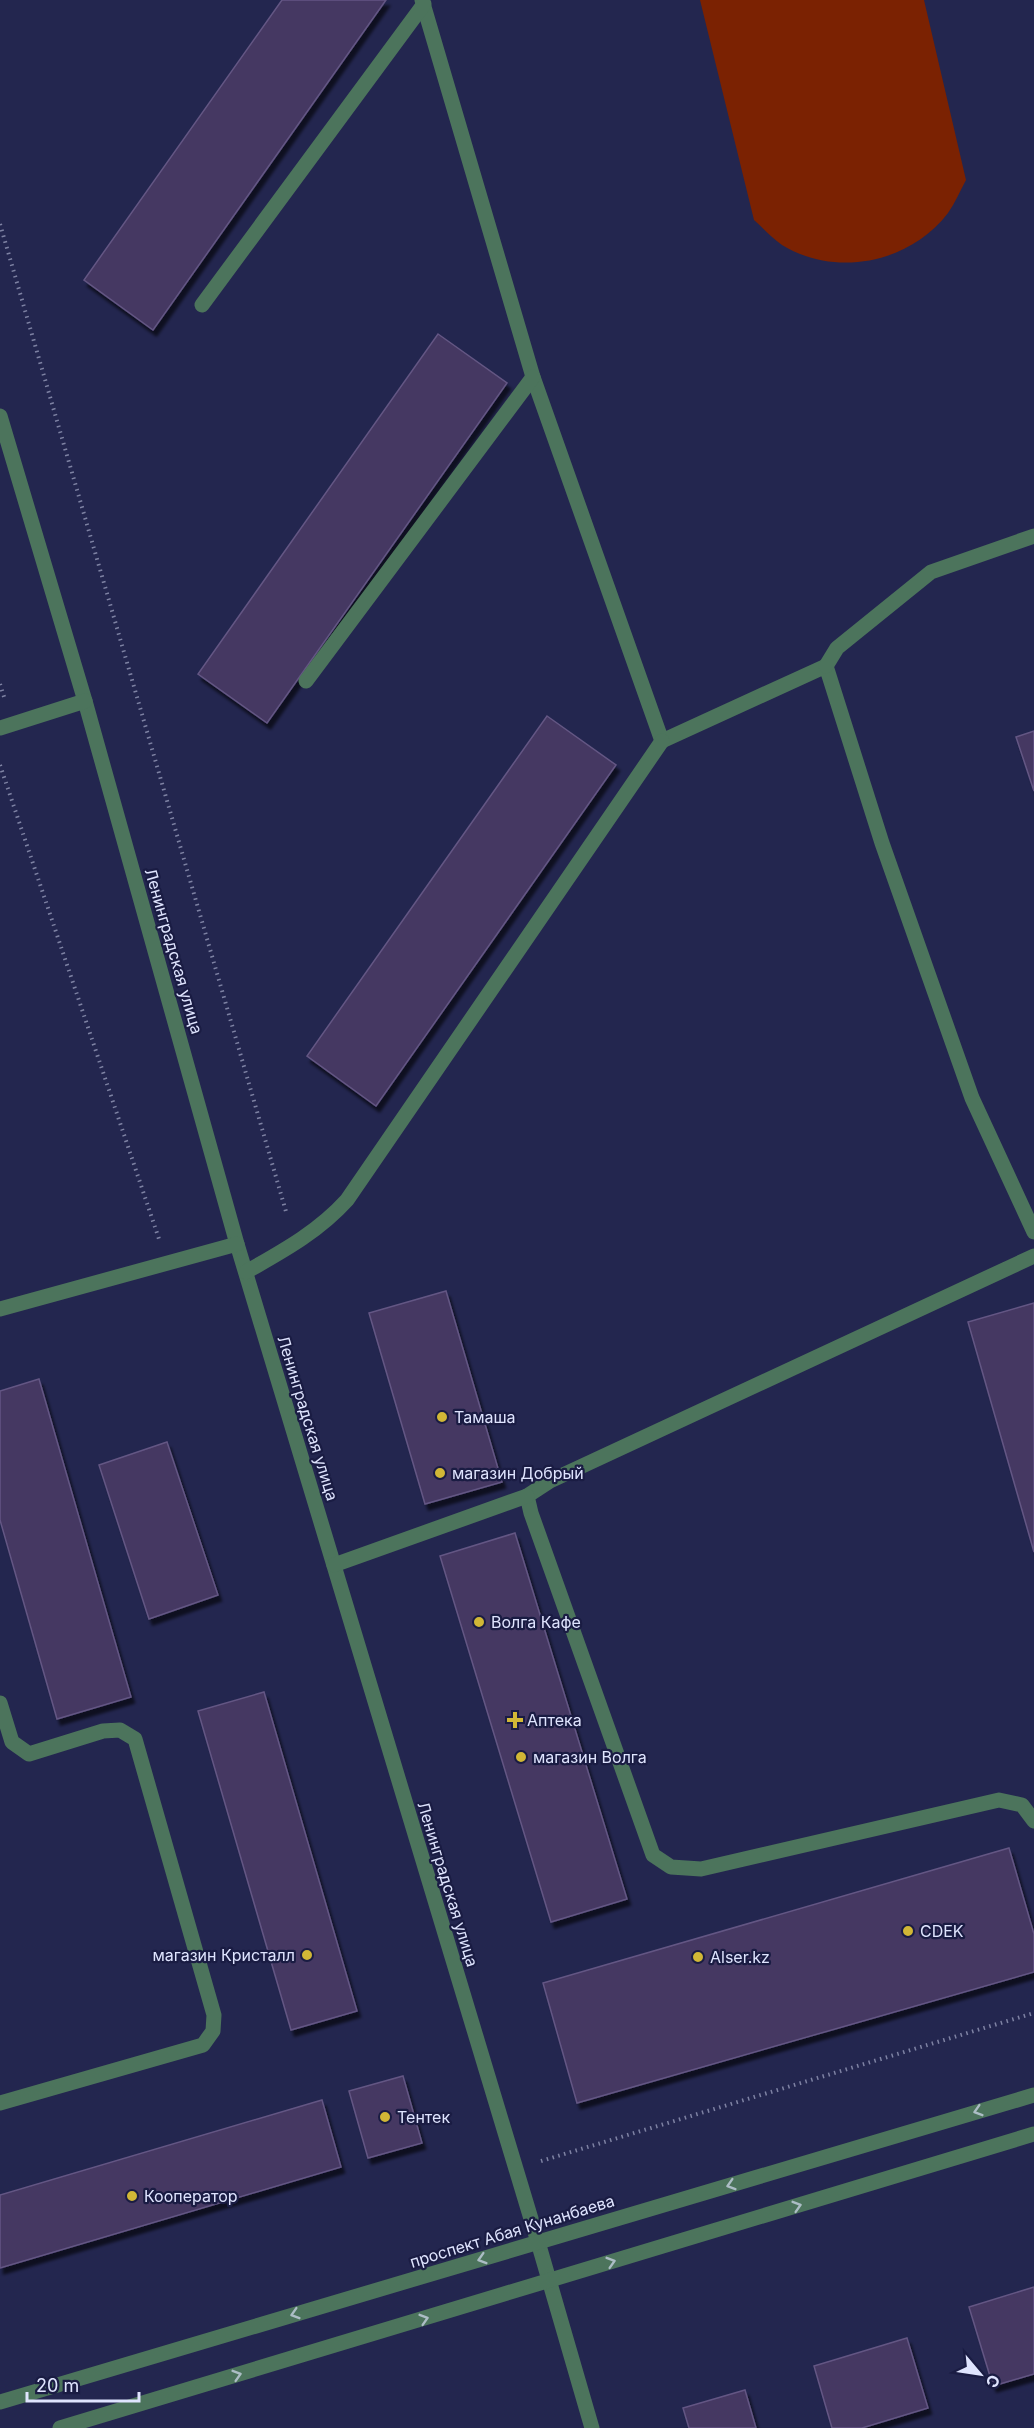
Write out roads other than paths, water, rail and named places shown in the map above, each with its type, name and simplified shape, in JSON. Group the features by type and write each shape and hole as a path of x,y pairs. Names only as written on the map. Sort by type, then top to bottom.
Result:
{"street":[{"path":"202,305 423,2"},
{"path":"423,2 533,376 662,741"},
{"path":"306,681 533,376"},
{"name":"Ленинградская улица","path":"0,416 85,701 237,1244 592,2428"},
{"path":"246,1272 295,1245 331,1218 347,1200 662,741 826,666 837,648 931,572 1034,536"},
{"path":"826,666 882,843 972,1098 1034,1232"},
{"path":"0,728 85,701"},
{"path":"0,1309 237,1244"},
{"path":"334,1565 527,1496 550,1481 1034,1256"},
{"path":"527,1496 531,1513 653,1855 671,1867 702,1869 999,1800 1022,1805 1034,1821"},
{"path":"0,1702 12,1742 28,1754 103,1731 120,1730 135,1739 214,2015 213,2031 203,2045 0,2103"},
{"name":"проспект Абая Кунанбаева","path":"0,2402 1034,2095"},
{"path":"60,2428 1034,2134"}],"place":[{"name":"Тамаша","path":"442,1417"},
{"name":"магазин Добрый","path":"440,1473"},
{"name":"Волга Кафе","path":"479,1622"},
{"name":"Аптека","path":"515,1720"},
{"name":"магазин Волга","path":"521,1757"},
{"name":"CDEK","path":"908,1931"},
{"name":"магазин Кристалл","path":"307,1955"},
{"name":"Alser.kz","path":"698,1957"},
{"name":"Тентек","path":"385,2117"},
{"name":"Кооператор","path":"132,2196"}]}
